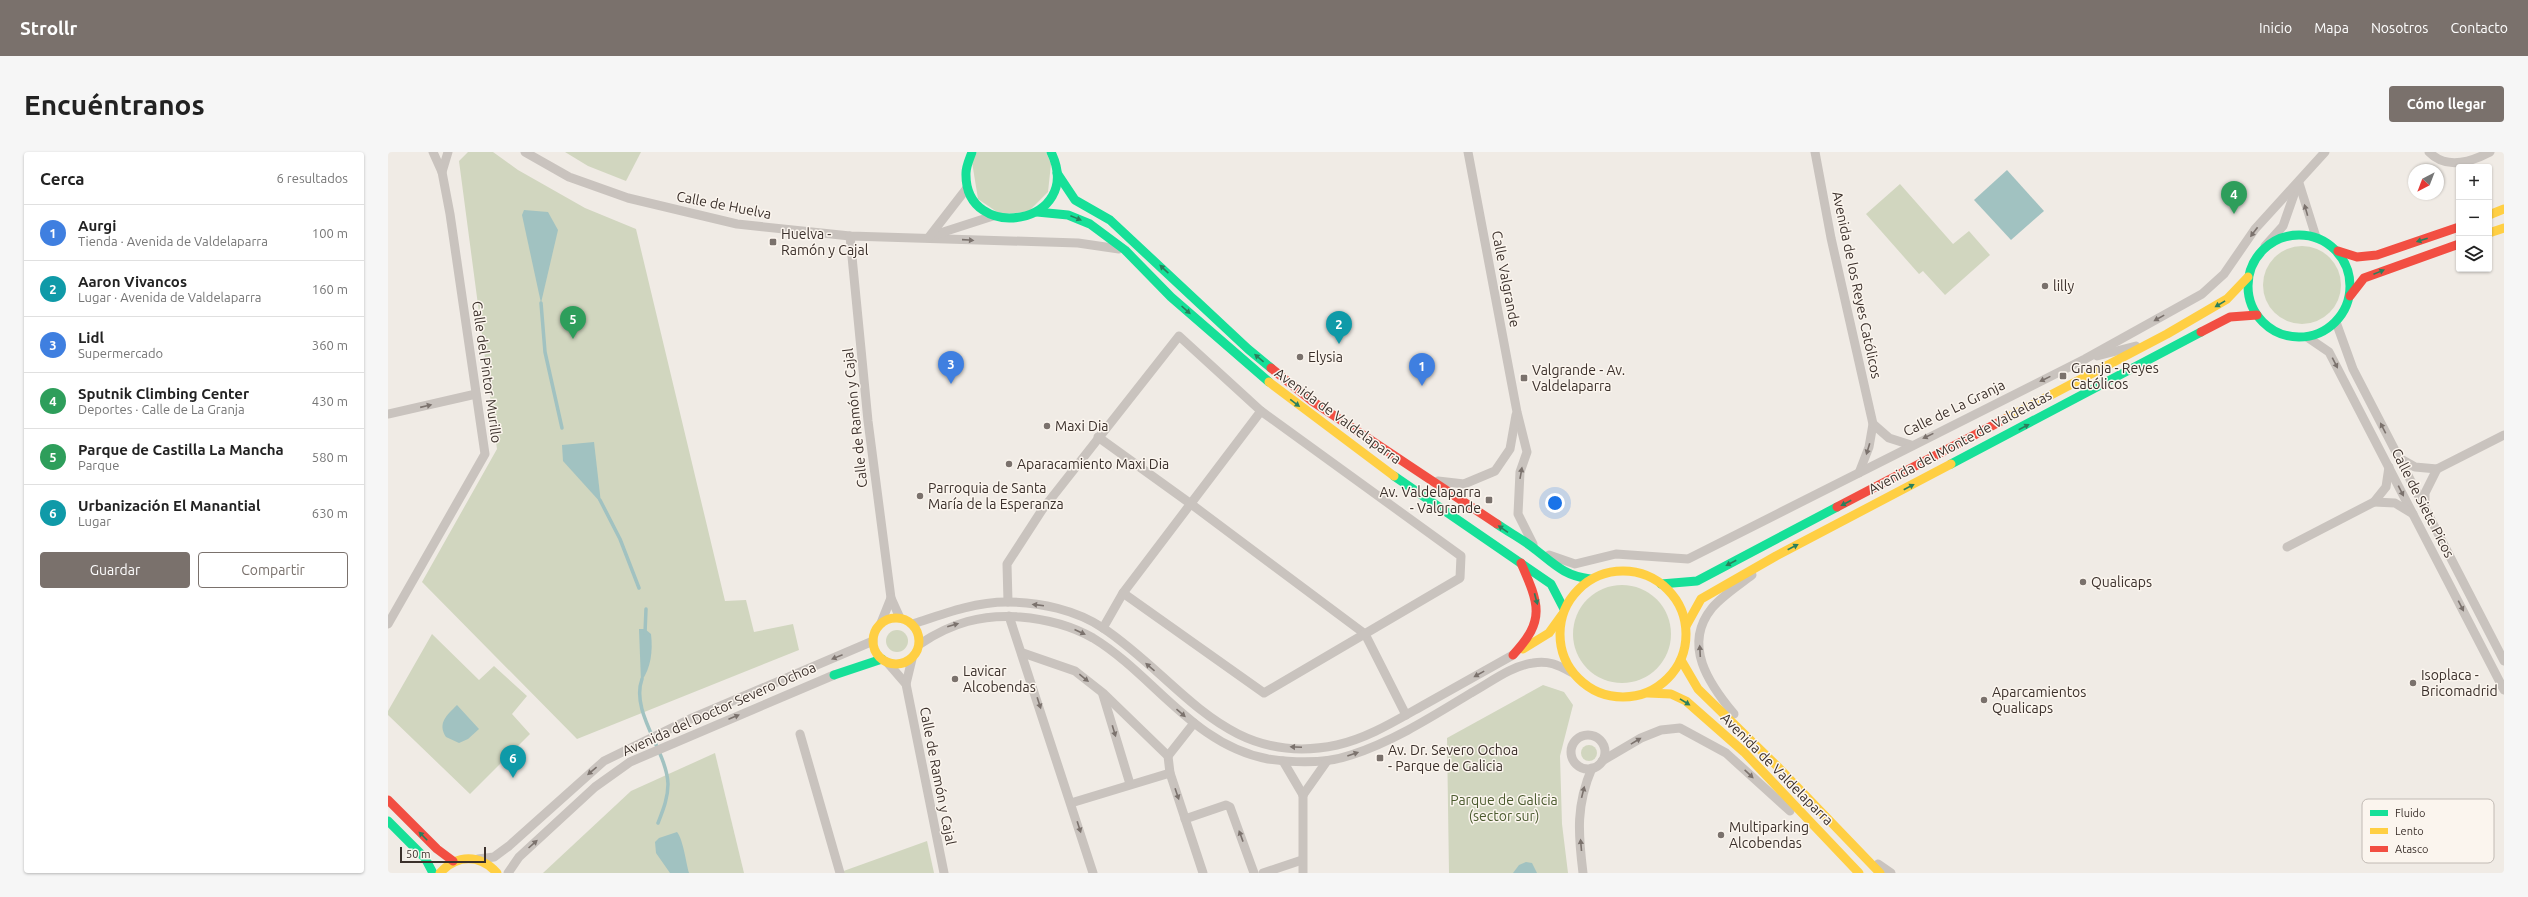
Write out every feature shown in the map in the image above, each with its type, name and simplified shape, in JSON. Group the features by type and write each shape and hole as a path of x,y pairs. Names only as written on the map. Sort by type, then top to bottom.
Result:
{"main road":[{"path":"972,152 965,174 967,188 982,210 993,216 1016,219 1037,212 1048,202 1055,188 1057,173 1051,152"},
{"name":"Avenida de Valdelaparra","path":"1057,173 1075,200 1110,220 1266,364 1326,410 1536,550 1559,571 1572,578 1590,579"},
{"path":"2492,214 2504,209"},
{"name":"Avenida de Valdelaparra","path":"1037,212 1068,215 1090,224 1125,250 1177,302 1281,392 1377,465 1551,584 1563,612"},
{"path":"2338,251 2346,265 2351,280 2350,296 2345,310 2336,322 2323,332 2307,337 2293,337 2279,333 2266,325 2257,314 2249,297 2248,277 2254,260 2265,246 2280,237 2292,235 2316,237 2338,251 2357,257 2377,255 2456,228"},
{"path":"2492,232 2504,228"},
{"path":"2350,296 2364,278 2456,245"},
{"name":"Avenida del Monte de Valdelatas","path":"1661,584 1697,581 2145,344 2227,299 2248,277"},
{"name":"Avenida del Monte de Valdelatas","path":"1686,626 1701,599 1776,556 2230,316 2257,314"},
{"path":"1513,655 1528,640 1536,625 1539,608 1536,596 1522,564"},
{"path":"1513,655 1549,633 1578,589 1590,579 1608,572 1626,571 1645,575 1661,584 1676,600 1686,626 1686,643 1681,660 1668,679 1648,693 1627,698 1606,696 1586,687 1571,672 1562,654 1559,635 1563,612"},
{"path":"894,618 900,618 913,624 919,637 920,644 912,659 900,664 884,661 877,654 873,641 874,634 881,623 894,618"},
{"name":"Avenida de Valdelaparra","path":"1681,660 1698,689 1779,768 1880,873"},
{"name":"Avenida del Doctor Severo Ochoa","path":"834,675 884,661"},
{"name":"Avenida de Valdelaparra","path":"1648,693 1670,694 1686,701 1744,752 1858,873"},
{"path":"388,800 437,849 453,861"},
{"path":"388,821 425,858 433,873"},
{"path":"440,873 453,861 465,858 478,859 487,862 497,873"}],"street":[{"name":"Calle del Pintor Murillo","path":"388,624 485,454 450,214 442,172 433,152"},
{"name":"Calle del Pintor Murillo","path":"442,172 448,152"},
{"name":"Calle de Huelva","path":"525,152 569,177 628,198 737,224 850,236 929,237"},
{"name":"Calle Valgrande","path":"1468,152 1517,412 1527,452 1520,472 1518,514 1536,550"},
{"name":"Avenida de los Reyes Católicos","path":"1815,152 1831,238 1873,424 1869,447 1859,473"},
{"name":"Calle de La Granja","path":"1536,550 1575,564 1616,554 1688,559 1859,473 1911,445 2085,358 2202,294 2224,274 2255,230 2325,152"},
{"path":"2429,152 2435,158 2455,164 2476,160 2490,152"},
{"path":"2298,182 2316,237"},
{"path":"2265,246 2283,226 2298,182"},
{"path":"929,237 967,188"},
{"path":"929,237 993,216"},
{"name":"Calle de Ramón y Cajal","path":"850,236 868,421 890,598 900,618"},
{"path":"929,237 976,241 1078,243 1125,250"},
{"name":"Calle de Siete Picos","path":"2336,322 2353,369 2504,661"},
{"path":"1008,602 1007,564 1042,510 1178,336 1261,411 1461,556 1460,578 1264,693 1124,593"},
{"name":"Calle de Siete Picos","path":"2307,337 2329,352 2504,690"},
{"path":"2085,358 2145,344"},
{"path":"388,414 476,394"},
{"path":"1103,628 1124,593 1261,411"},
{"path":"1430,480 1464,484 1495,471 1510,449 1517,412"},
{"path":"1873,424 1889,438 1911,445"},
{"path":"2399,458 2415,467 2437,469 2504,435"},
{"path":"1098,437 1192,504 1365,634 1406,715"},
{"path":"2287,547 2374,502 2386,487 2389,467"},
{"path":"2425,509 2425,493 2437,469"},
{"path":"2374,502 2395,503 2413,514"},
{"path":"1776,556 1712,608 1700,627 1700,656 1705,674 1717,694 1779,768"},
{"name":"Calle de Ramón y Cajal","path":"881,623 890,598"},
{"path":"913,624 972,606 1008,602 1043,605 1062,609 1103,628 1212,719 1238,735 1255,741 1284,747 1335,746 1372,733 1513,655"},
{"path":"920,644 947,627 971,620 1009,616 1049,620 1094,639 1194,723 1234,748 1283,761 1327,761 1374,747 1415,726 1520,666 1546,662 1559,665 1571,672"},
{"path":"1009,616 1023,653 1094,873"},
{"name":"Avenida del Doctor Severo Ochoa","path":"478,859 494,856 509,846 604,761 690,719 873,641"},
{"path":"1023,653 1075,671 1103,693 1168,756 1170,773 1203,873"},
{"name":"Calle de Ramón y Cajal","path":"912,659 906,684 944,873"},
{"name":"Calle de Ramón y Cajal","path":"884,661 906,684"},
{"name":"Avenida del Doctor Severo Ochoa","path":"508,873 518,858 595,786 630,762 834,675"},
{"path":"1103,693 1130,784"},
{"path":"1168,756 1194,723"},
{"path":"1583,873 1578,818 1583,789 1592,768 1642,738 1661,730 1680,728 1726,753 1858,873"},
{"path":"800,734 840,873"},
{"path":"1592,768 1582,767 1574,760 1572,755 1573,744 1581,736 1592,735 1601,741 1605,751 1602,761"},
{"path":"1283,761 1303,795 1303,873"},
{"path":"1303,795 1327,761"},
{"path":"1071,803 1170,773"},
{"path":"1185,819 1226,805 1230,807 1254,873"},
{"path":"1862,853 1891,873"},
{"path":"1263,873 1302,860"}],"green space":[{"path":"468,152 493,152 518,170 585,208 636,229 725,601 746,600 754,632 793,624 799,650 577,739 422,582 497,449 459,161"},
{"path":"565,152 641,152 626,181 588,166"},
{"path":"977,152 1046,152 1051,164 1048,192 1028,212 1000,214 978,199 972,162"},
{"path":"1900,184 1953,244 1969,231 1990,255 1945,295 1923,271 1919,274 1866,214"},
{"path":"2302,246 2317,249 2329,258 2338,270 2341,285 2338,300 2329,312 2317,321 2302,324 2287,321 2275,312 2266,300 2263,285 2266,270 2275,258 2287,249"},
{"path":"1622,585 1641,589 1657,599 1667,615 1671,634 1667,653 1657,669 1641,679 1622,683 1603,679 1587,669 1577,653 1573,634 1577,615 1587,599 1603,589"},
{"path":"893,630 901,630 908,637 908,645 901,652 893,652 886,645 886,637"},
{"path":"432,634 479,680 494,666 527,696 512,714 530,734 470,794 388,715 388,711"},
{"name":"Parque de Galicia (sector sur)","path":"1543,685 1564,692 1573,705 1560,756 1562,824 1568,873 1449,873 1447,738"},
{"path":"1589,745 1596,750 1597,753 1592,760 1589,761 1582,756 1581,753 1586,746"},
{"path":"715,753 744,873 543,873 631,791"},
{"path":"927,841 934,873 838,873"}],"water":[{"path":"2007,170 2044,211 2011,240 1974,200"},
{"path":"524,210 548,212 558,230 541,303 522,215"},
{"path":"594,442 601,503 563,461 562,445"},
{"path":"639,629 645,629 651,634 652,640 649,665 641,682"},
{"path":"457,705 479,729 468,739 459,743 446,737 443,732 444,720"},
{"path":"677,832 683,845 689,873 670,873 656,853 655,842 659,838"},
{"path":"1526,862 1532,863 1537,873 1513,873 1519,865"}],"waterway":[{"path":"541,303 545,352 562,428"},
{"path":"600,500 620,539 639,588"},
{"path":"645,633 646,609"},
{"path":"642,679 640,692 641,705 662,758 668,784 666,799 658,823"}],"traffic: fast":[{"path":"972,152 967,165 966,173 971,196 983,210 1001,217 1021,217 1039,210 1052,196 1057,177 1051,152"},
{"path":"1057,173 1075,200 1110,220 1248,349 1271,368"},
{"path":"1037,212 1068,215 1090,224 1125,250 1171,297 1269,382"},
{"path":"2299,235 2319,239 2327,243 2335,250 2342,258 2346,266 2350,286 2346,306 2342,314 2335,322 2327,329 2319,333 2299,337 2279,333 2271,329 2263,322 2256,314 2252,306 2248,286 2252,266 2256,258 2263,250 2271,243 2279,239 2299,235"},
{"path":"1951,464 2201,332"},
{"path":"1394,476 1551,584 1564,609"},
{"path":"1661,584 1697,581 1837,507"},
{"path":"1497,524 1527,543 1561,569 1581,578 1590,579"},
{"path":"834,675 882,659"},
{"path":"388,821 425,858 433,873"}],"traffic: slow":[{"path":"2492,214 2504,209"},
{"path":"2492,232 2504,228"},
{"path":"2005,419 2167,334 2227,299 2248,277"},
{"path":"1269,382 1394,476"},
{"path":"1686,626 1701,599 1776,556 1951,464"},
{"path":"1617,571 1629,571 1647,575 1668,589 1682,610 1686,634 1682,658 1668,679 1647,693 1629,697 1617,697 1599,693 1578,679 1564,658 1560,640 1560,628 1564,610 1578,589 1599,575 1617,571"},
{"path":"1523,649 1549,633 1562,615"},
{"path":"901,618 913,624 918,632 919,641 918,650 913,658 905,663 891,664 879,658 874,650 873,636 879,624 887,619 901,618"},
{"path":"1681,660 1698,689 1779,768 1880,873"},
{"path":"1648,693 1671,694 1686,701 1744,752 1859,873"},
{"path":"440,873 454,862 468,859 483,862 497,873"}],"traffic: jam":[{"path":"2338,251 2357,257 2377,255 2456,228"},
{"path":"2350,296 2364,278 2456,245"},
{"path":"2201,332 2230,317 2257,315"},
{"path":"1271,368 1312,401 1497,524"},
{"path":"1837,507 2005,419"},
{"path":"1513,655 1524,643 1531,632 1535,621 1536,611 1532,590 1521,563"},
{"path":"388,800 437,849 453,861"}],"place":[{"name":"Sputnik Climbing Center","path":"2234,214"},
{"name":"Huelva - Ramón y Cajal","path":"773,242"},
{"name":"lilly","path":"2045,286"},
{"name":"Parque de Castilla La Mancha","path":"573,339"},
{"name":"Aaron Vivancos","path":"1339,344"},
{"name":"Elysia","path":"1300,357"},
{"name":"Granja - Reyes Católicos","path":"2063,376"},
{"name":"Valgrande - Av. Valdelaparra","path":"1524,378"},
{"name":"Lidl","path":"951,384"},
{"name":"Aurgi","path":"1422,386"},
{"name":"Maxi Dia","path":"1047,426"},
{"name":"Aparacamiento Maxi Dia","path":"1009,464"},
{"name":"Parroquia de Santa María de la Esperanza","path":"920,496"},
{"name":"Av. Valdelaparra - Valgrande","path":"1489,500"},
{"name":"Qualicaps","path":"2083,582"},
{"name":"Lavicar Alcobendas","path":"955,679"},
{"name":"Isoplaca - Bricomadrid","path":"2413,683"},
{"name":"Aparcamientos Qualicaps","path":"1984,700"},
{"name":"Av. Dr. Severo Ochoa - Parque de Galicia","path":"1380,758"},
{"name":"Urbanización El Manantial","path":"513,778"},
{"name":"Multiparking Alcobendas","path":"1721,835"}]}
